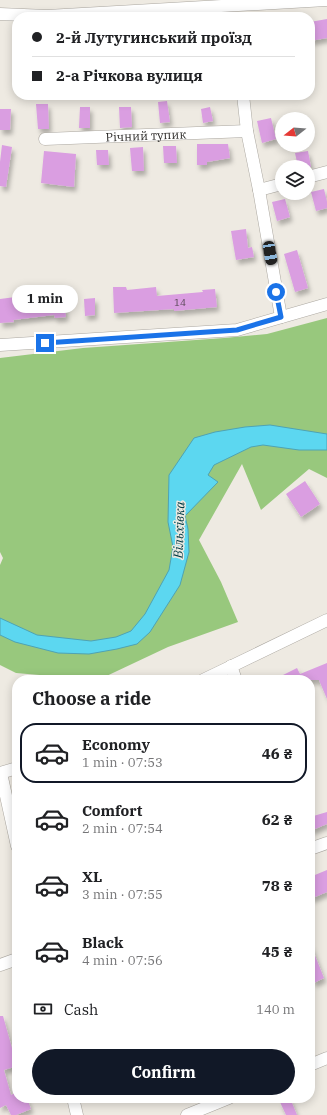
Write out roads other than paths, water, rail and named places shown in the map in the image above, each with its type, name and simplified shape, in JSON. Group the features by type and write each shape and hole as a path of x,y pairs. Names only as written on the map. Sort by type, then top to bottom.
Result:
{"street":[{"path":"136,12 225,8 326,0"},
{"path":"0,14 12,15"},
{"path":"244,100 247,131 281,317"},
{"name":"Річний тупик","path":"45,139 247,131"},
{"path":"315,175 327,172"},
{"path":"259,190 275,186"},
{"path":"0,345 237,330 327,304"},
{"path":"213,675 327,620"},
{"path":"231,666 234,675"},
{"path":"12,770 1,773 12,823"},
{"path":"315,847 327,843"},
{"path":"0,965 12,961"},
{"path":"315,1063 327,1058"},
{"path":"74,1103 77,1115"},
{"path":"187,1115 217,1103"}],"water":[{"name":"Вільхівка","path":"270,425 327,434 327,450 299,450 263,445 251,447 214,465 208,475 218,482 185,516 188,529 189,552 180,585 150,632 137,644 89,654 58,653 15,642 0,635 0,618 37,635 91,641 116,637 131,631 145,614 169,570 173,547 168,522 169,475 194,438 215,432"}]}
